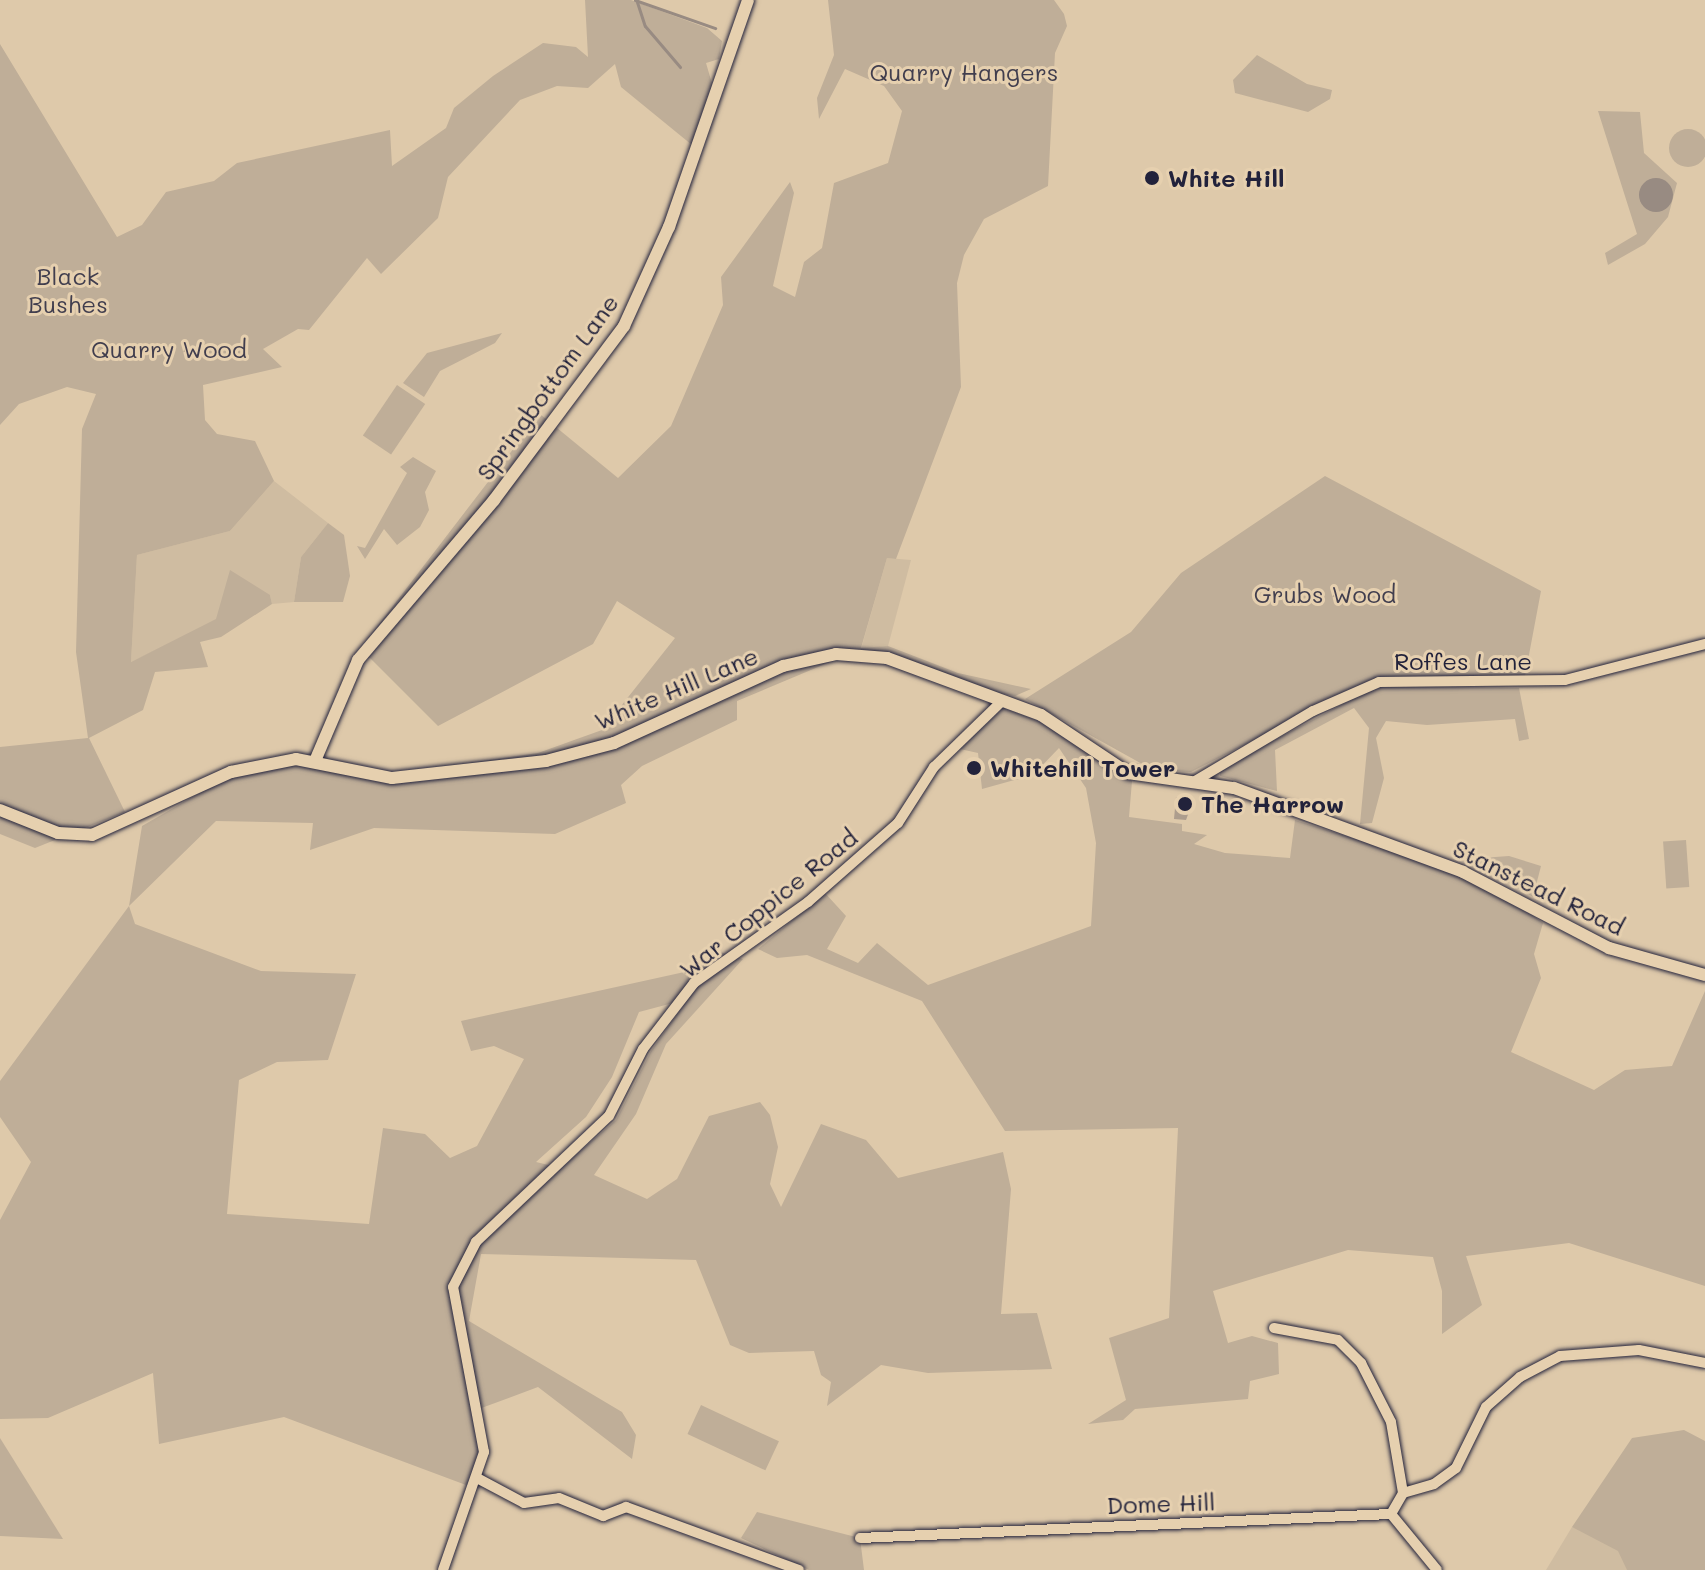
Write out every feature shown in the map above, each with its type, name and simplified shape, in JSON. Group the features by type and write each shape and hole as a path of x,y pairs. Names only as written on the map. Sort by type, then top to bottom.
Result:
{"street":[{"name":"Springbottom Lane","path":"315,761 358,660 494,500 624,326 674,215 748,0"},
{"name":"Roffes Lane","path":"1195,781 1313,711 1379,682 1565,680 1705,644"},
{"name":"White Hill Lane","path":"0,810 58,833 92,835 231,772 315,761 392,778 546,761 614,743 783,666 836,654 887,658 1002,701"},
{"name":"Stanstead Road","path":"1002,701 1041,715 1128,773 1234,788 1463,872 1609,948 1705,975"},
{"name":"War Coppice Road","path":"443,1570 484,1452 453,1287 476,1242 609,1116 643,1049 694,983 808,902 887,833 934,767 1002,701"},
{"path":"1274,1328 1338,1340 1361,1363 1391,1422 1403,1493 1391,1514 1437,1570"},
{"path":"1403,1493 1434,1484 1456,1468 1486,1407 1520,1377 1560,1356 1639,1350 1705,1363"},
{"path":"477,1478 524,1503 559,1498 603,1516 626,1507 799,1570"},
{"name":"Dome Hill","path":"860,1538 1391,1514"}],"shaded area":[{"path":"1656,178 1668,183 1673,195 1668,207 1656,212 1644,207 1639,195 1644,183"},
{"path":"274,481 328,523 301,557 294,602 272,604 270,595 131,662 137,555 230,531"},
{"path":"887,558 911,560 888,646 861,649"},
{"path":"1572,1527 1705,1563 1705,1570 1546,1570"}],"green space":[{"path":"585,0 631,0 707,28 722,41 719,59 706,63 713,87 692,145 621,87 615,64 588,88 557,86 520,100 448,177 438,218 381,274 367,258 309,330 298,329 263,349 282,367 203,385 205,420 217,434 255,441 274,481 230,531 137,555 131,662 216,619 230,570 270,595 272,604 221,637 200,642 208,667 155,672 143,710 89,738 125,812 35,848 0,834 0,747 88,738 76,652 82,429 96,394 67,387 19,404 0,425 0,44 117,237 142,225 166,192 214,181 237,163 390,130 392,166 446,128 454,108 493,76 543,43 576,47 588,57"},
{"name":"Quarry Hangers","path":"828,0 1054,0 1064,14 1067,26 1055,53 1048,186 984,219 964,255 957,283 961,387 896,559 887,558 861,648 888,646 958,673 1031,689 1015,696 997,693 861,649 737,701 737,720 642,766 621,785 626,803 555,834 374,828 310,850 313,823 216,821 129,906 142,826 222,780 294,764 405,772 538,753 602,730 675,638 617,601 593,644 438,726 370,658 350,662 540,414 618,478 671,426 723,305 721,277 790,182 794,193 773,286 795,297 804,262 822,248 834,183 888,163 902,111 884,86 845,69 819,119 817,98 834,55"},
{"path":"1257,55 1307,84 1332,90 1330,99 1308,112 1235,93 1233,80"},
{"path":"1598,111 1640,112 1644,153 1677,183 1668,217 1645,244 1608,265 1605,253 1637,234"},
{"path":"1688,129 1701,135 1707,148 1701,161 1688,167 1675,161 1669,148 1675,135"},
{"path":"502,333 495,343 440,371 424,397 403,383 427,353"},
{"path":"397,385 425,404 391,455 363,436"},
{"path":"413,457 436,471 425,492 429,510 420,527 397,545 384,529 365,559 357,546 365,548 407,473 400,467"},
{"name":"Grubs Wood","path":"1325,476 1541,591 1525,676 1378,677 1191,772 1153,770 1025,699 1131,632 1181,573"},
{"path":"328,523 344,535 350,576 343,602 294,602 301,557"},
{"path":"1377,686 1519,688 1529,739 1519,741 1515,719 1427,725 1386,721 1376,738 1384,778 1372,823 1360,824 1369,728 1354,708 1275,750 1277,791 1220,776 1220,769"},
{"path":"1003,708 1044,723 1132,781 1129,817 1182,824 1182,831 1207,835 1194,844 1225,853 1290,858 1295,820 1450,869 1520,906 1543,923 1534,954 1541,978 1511,1052 1594,1090 1625,1070 1672,1066 1705,991 1705,1286 1569,1243 1466,1256 1482,1305 1442,1334 1442,1291 1433,1257 1348,1250 1213,1291 1228,1343 1252,1336 1278,1343 1279,1374 1250,1381 1248,1399 1135,1409 1123,1420 1088,1424 1126,1400 1109,1338 1169,1318 1178,1128 1005,1131 922,1001 807,955 777,958 758,949 825,893 846,916 827,949 858,963 877,943 928,985 1091,926 1096,843 1086,788 1059,748 1033,775 982,789 978,753 960,749"},
{"path":"1686,840 1689,887 1666,888 1663,842"},
{"path":"1509,856 1541,866 1533,897 1468,859"},
{"path":"129,906 135,924 261,971 356,974 328,1060 277,1062 239,1080 227,1214 369,1224 383,1128 425,1134 450,1158 477,1146 524,1059 494,1046 471,1051 461,1021 689,971 720,952 743,959 666,1044 636,1114 594,1175 647,1199 677,1179 709,1116 760,1102 770,1115 778,1147 770,1184 781,1207 821,1124 866,1140 898,1178 1003,1152 1011,1189 1001,1314 1037,1313 1052,1369 928,1373 881,1365 827,1406 831,1382 821,1375 814,1351 749,1353 730,1345 696,1260 481,1254 469,1321 622,1412 636,1435 632,1459 538,1387 476,1410 484,1452 474,1488 284,1417 159,1444 153,1373 48,1418 0,1419 0,1220 31,1162 0,1117 0,1081","holes":["688,999 651,1051 616,1120 561,1168 536,1162 586,1117 612,1077 639,1012"]},
{"path":"701,1405 779,1441 765,1470 687,1434"},
{"path":"1684,1430 1705,1441 1705,1570 1627,1570 1618,1551 1572,1527 1632,1438"},
{"path":"0,1438 63,1539 0,1536"},
{"path":"757,1512 860,1538 864,1570 809,1570 741,1538"}],"building":[{"name":"The Harrow","path":"1176,797 1194,798 1186,820 1174,819"}],"waterway":[{"path":"635,0 715,28"},
{"path":"637,2 645,26 680,67"}],"place":[{"name":"White Hill","path":"1152,178"},
{"name":"Whitehill Tower","path":"974,768"},
{"name":"The Harrow","path":"1185,804"}],"park label":[{"name":"Black Bushes","path":"68,290"},
{"name":"Quarry Wood","path":"169,349"}]}
